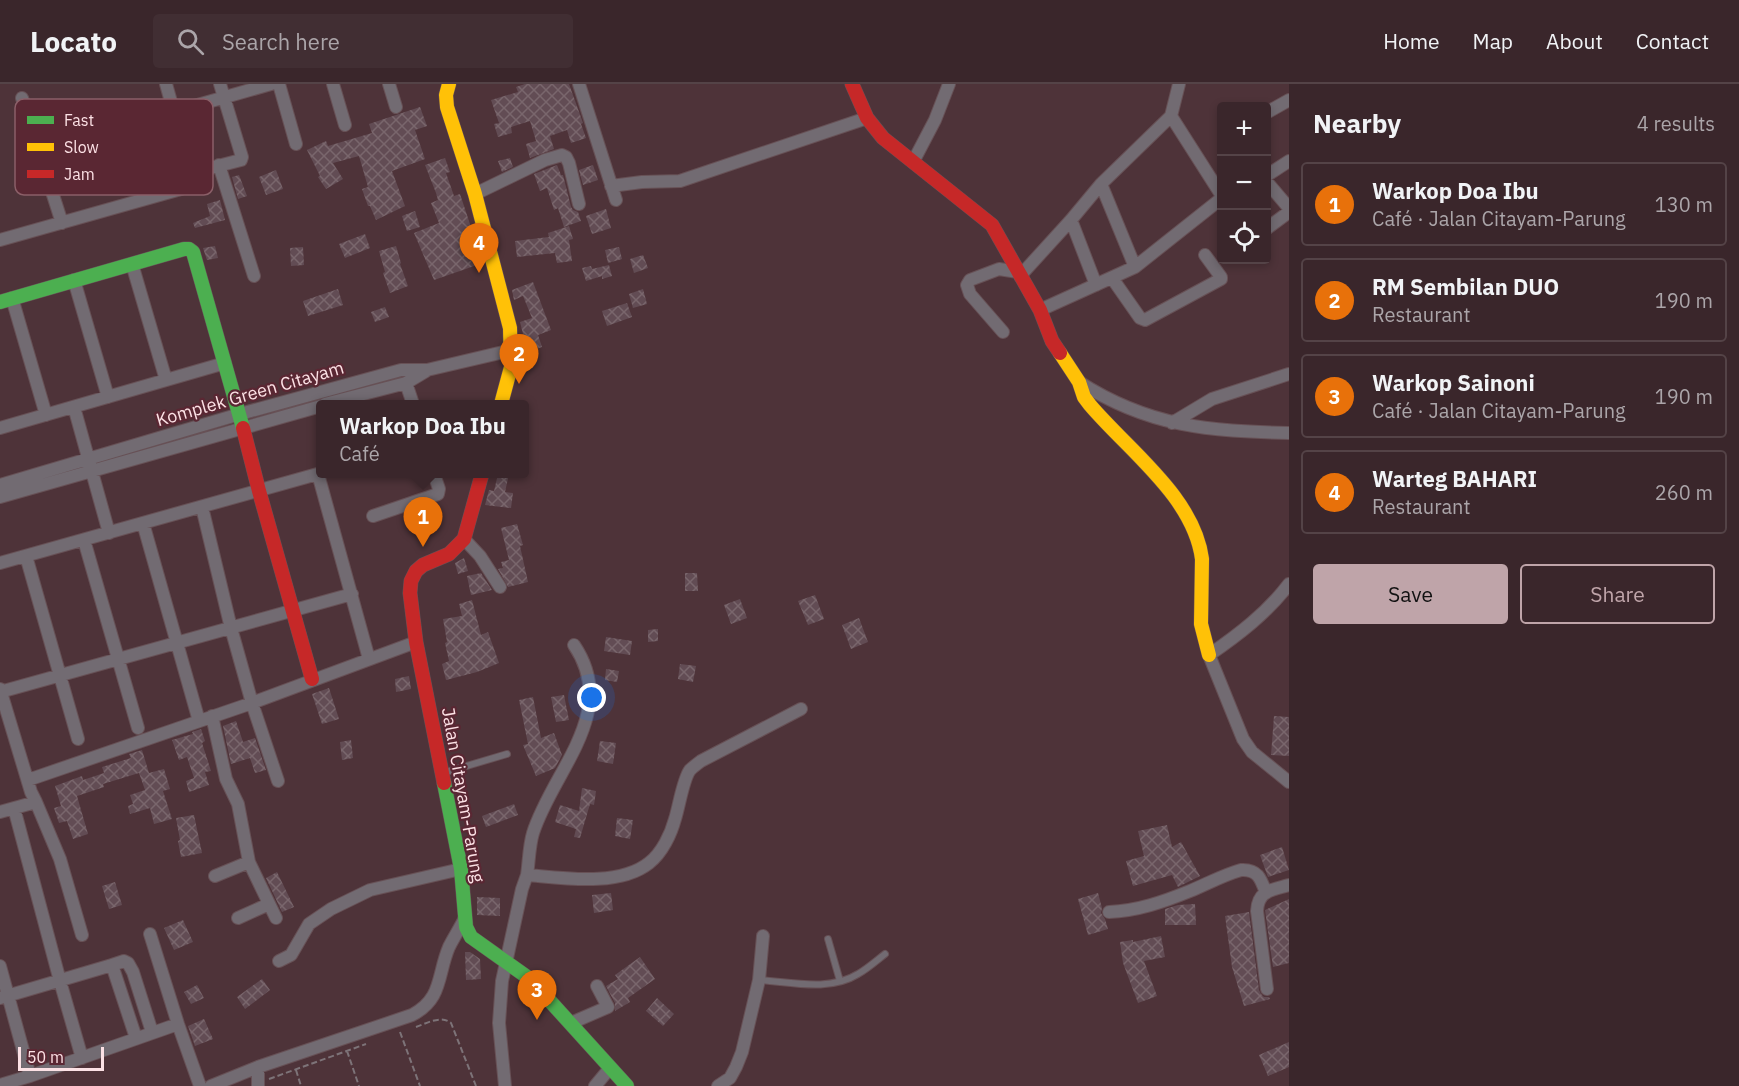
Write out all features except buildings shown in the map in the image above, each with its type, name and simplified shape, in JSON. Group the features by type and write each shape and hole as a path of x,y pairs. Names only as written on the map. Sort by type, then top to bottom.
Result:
{"street":[{"path":"166,84 170,99"},
{"path":"213,167 241,160 242,157 220,84"},
{"path":"213,102 271,84"},
{"path":"279,84 296,144"},
{"path":"333,84 345,125"},
{"path":"389,84 396,107"},
{"path":"447,84 447,106 475,194 510,328 511,367 502,400"},
{"path":"579,84 616,200"},
{"path":"852,84 867,118 883,138 992,225 1015,273 1030,291 1040,310 1056,348 1079,382 1084,397 1096,414 1162,482 1175,499 1193,528 1201,552 1203,567 1201,619 1209,655 1244,739 1252,752 1289,782"},
{"path":"913,162 935,120 949,84"},
{"path":"1015,273 1071,220 1101,184 1171,116 1179,84"},
{"path":"1271,110 1289,100"},
{"path":"1171,116 1217,191"},
{"path":"611,186 680,181 867,118"},
{"path":"475,194 545,160 562,155 569,163 579,204"},
{"path":"1271,173 1289,161"},
{"path":"219,165 254,276"},
{"path":"1101,184 1135,267"},
{"path":"1271,187 1289,210 1271,225"},
{"path":"53,195 62,223"},
{"path":"0,240 160,195"},
{"path":"1040,310 1135,267 1217,200"},
{"path":"1071,220 1096,285"},
{"path":"46,415 6,300 184,249 193,252 242,420 259,491 312,679"},
{"path":"1112,278 1140,318 1145,320 1221,279 1205,255"},
{"path":"132,264 166,380"},
{"path":"1003,332 970,294 967,285 970,280 999,269 1015,273"},
{"path":"74,280 108,397"},
{"name":"Komplek Green Citayam","path":"242,420 401,370 427,370 512,350"},
{"path":"0,428 225,363"},
{"path":"344,400 406,383 427,370"},
{"path":"1172,423 1212,399 1289,374"},
{"path":"1079,382 1100,396 1126,408 1172,423 1221,430 1289,433"},
{"path":"406,383 411,400"},
{"path":"74,407 109,533"},
{"path":"0,497 90,465 242,420 316,407"},
{"path":"0,485 90,465"},
{"path":"0,563 316,475"},
{"path":"320,478 369,659"},
{"path":"373,516 438,494 439,489 435,478"},
{"path":"481,478 464,539 480,556 500,587"},
{"path":"202,507 231,628 252,703 278,781"},
{"path":"143,523 199,721"},
{"name":"Jalan Citayam-Parung","path":"464,539 449,554 416,571 411,580 410,593 416,642 461,869 468,933 484,948"},
{"path":"84,540 138,728"},
{"path":"26,556 78,739"},
{"path":"1209,655 1253,622 1278,599 1289,584"},
{"path":"82,935 60,860 31,792 0,691 352,594"},
{"path":"28,780 252,703 416,642"},
{"path":"505,1086 500,1023 502,981 527,875 532,835 575,750 589,711 590,681 582,657 574,645"},
{"path":"527,875 579,879 609,878 630,873 650,863 663,847 675,821 689,772 701,761 801,709"},
{"path":"212,716 226,779 237,800 249,862 276,918"},
{"path":"0,812 36,802"},
{"path":"14,808 82,1058"},
{"path":"215,876 249,862"},
{"path":"279,961 291,955 309,924 331,909 370,890 461,869"},
{"path":"1109,912 1143,908 1242,870 1254,871 1260,876 1266,893"},
{"path":"1267,989 1257,911 1260,897 1289,885"},
{"path":"238,918 270,904"},
{"path":"211,1086 258,1067 412,1015 423,1009 433,999 449,948 465,918"},
{"path":"150,934 200,1086"},
{"path":"718,1086 730,1078 742,1052 759,980 763,936"},
{"path":"449,948 484,948 530,979 627,1086"},
{"path":"4,997 124,961 128,963 133,972 152,1032"},
{"path":"112,965 136,1038"},
{"path":"0,966 4,997 30,1076"},
{"path":"571,1023 608,1007 597,986"},
{"path":"0,1085 178,1024"},
{"path":"258,1067 258,1085"},
{"path":"595,1086 610,1068"}],"lane":[{"path":"443,774 507,754"},
{"path":"828,939 840,981"},
{"path":"759,980 815,986 840,981 857,975 885,954"}],"path":[{"path":"411,1029 442,1019 451,1023 476,1086"},
{"path":"400,1032 420,1086"},
{"path":"258,1085 368,1043"},
{"path":"347,1051 359,1086"},
{"path":"296,1070 301,1086"}],"traffic: fast":[{"path":"0,302 189,249 193,252 243,428"},
{"path":"444,783 461,869 466,927 471,937 530,979 627,1086"}],"traffic: slow":[{"path":"449,84 446,95 447,107 475,194 510,328 511,367 502,400"},
{"path":"1060,353 1079,382 1084,397 1090,405 1157,476 1186,515 1196,536 1202,559 1201,624 1209,655"}],"traffic: jam":[{"path":"852,84 867,118 883,138 992,225 1040,310 1052,341 1060,353"},
{"path":"243,428 312,679"},
{"path":"444,783 416,642 410,593 411,581 416,571 423,565 449,554 464,539 481,478"}],"place":[{"name":"Warteg BAHARI","path":"479,273"},
{"name":"RM Sembilan DUO","path":"519,384"},
{"name":"Warkop Doa Ibu","path":"423,547"},
{"name":"Warkop Sainoni","path":"537,1020"}]}
